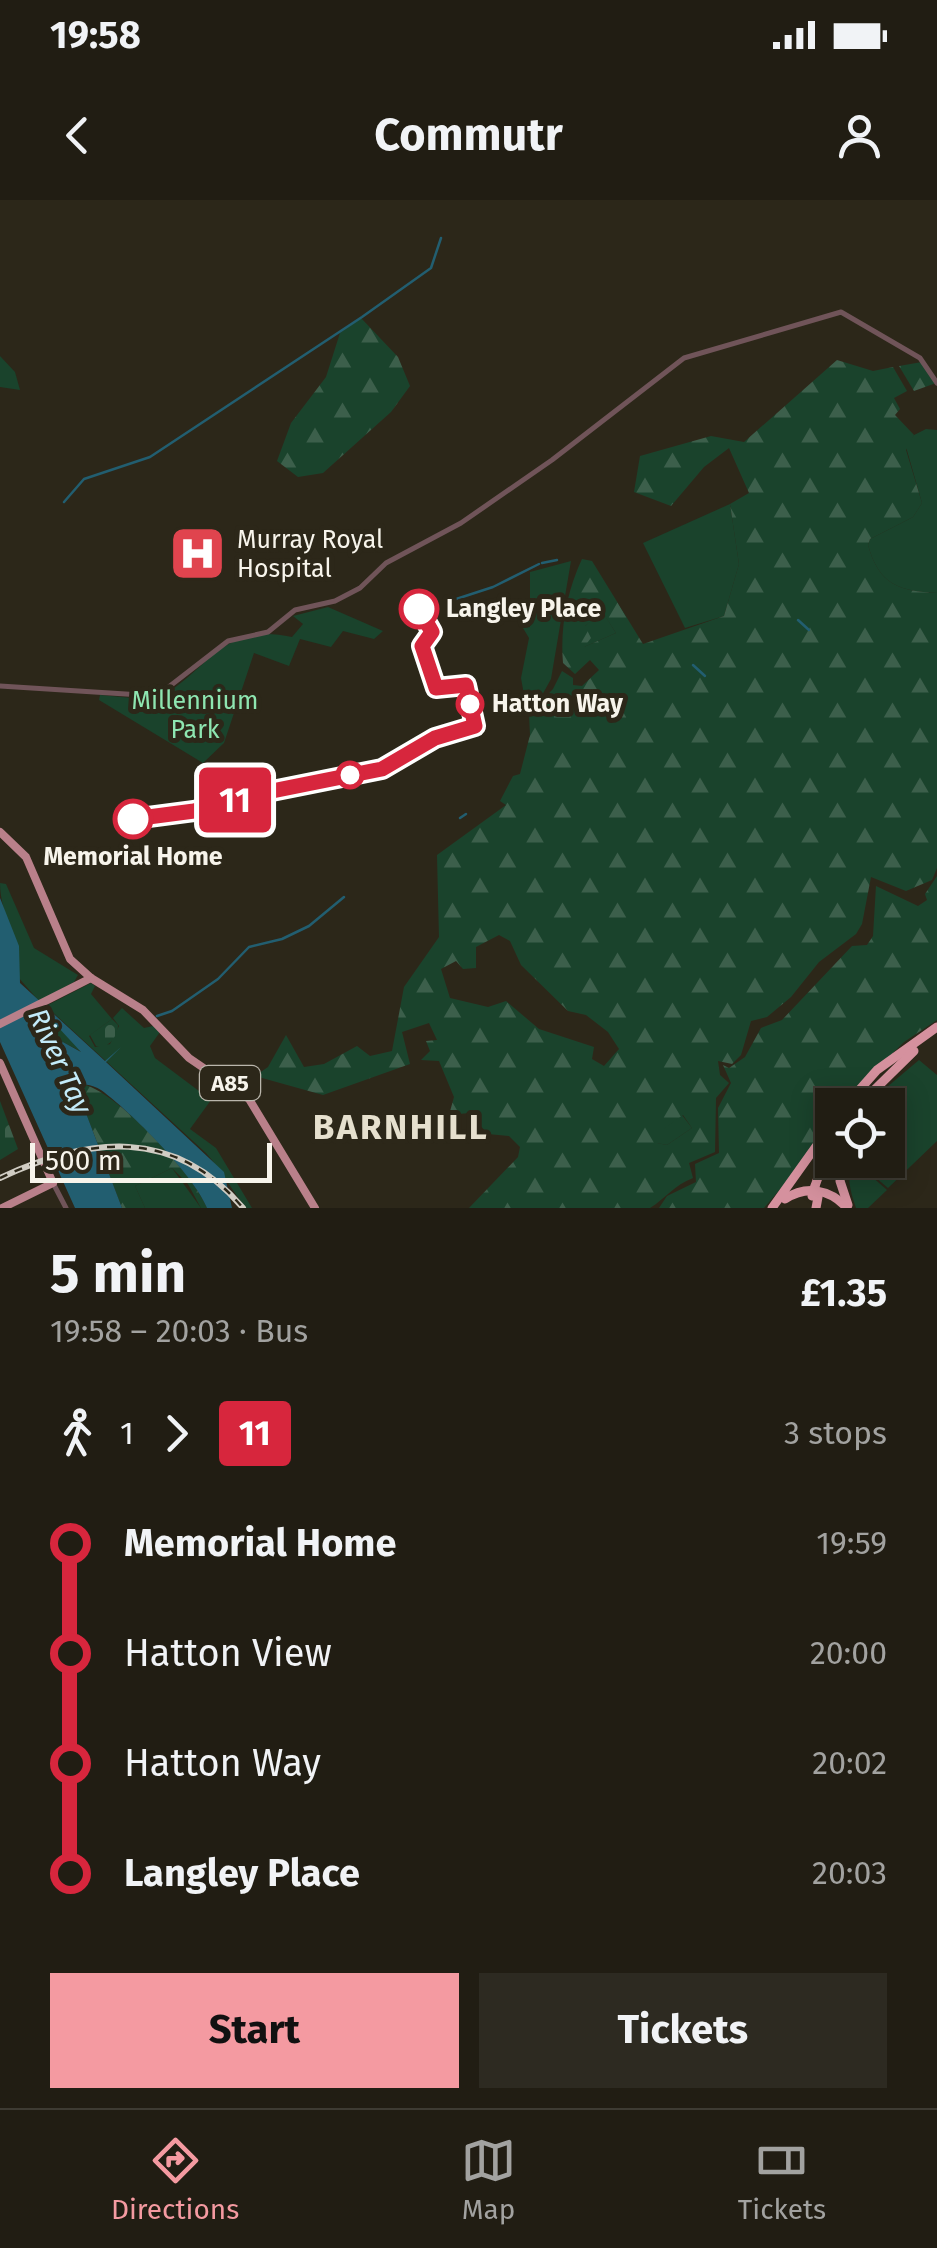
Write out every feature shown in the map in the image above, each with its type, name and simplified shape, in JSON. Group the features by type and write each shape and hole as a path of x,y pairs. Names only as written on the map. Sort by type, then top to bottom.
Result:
{"highway":[{"path":"872,1088 937,1030"},
{"path":"865,1088 878,1070 937,1030"},
{"path":"882,1088 921,1045"},
{"path":"774,1208 815,1149"},
{"path":"813,1208 820,1178"},
{"path":"816,1191 821,1178"},
{"path":"841,1178 848,1208"},
{"path":"774,1208 792,1194 809,1190 829,1194 848,1208"}],"main road":[{"name":"A85","path":"0,832 26,857 66,954 91,978 143,1010 189,1058 250,1099 315,1208"},
{"path":"76,987 83,972"},
{"path":"0,1024 91,978"},
{"path":"0,1063 52,1183 2,1208"}],"street":[{"path":"0,686 158,696 228,641 268,632 296,610 346,597 386,564 484,507 623,408 684,358 830,313 850,315 920,358 937,383"},
{"path":"52,1183 66,1208"}],"green space":[{"path":"361,318 398,357 410,386 391,412 323,473 298,477 277,461 291,423 326,377 340,333"},
{"path":"0,356 15,372 20,390 0,387"},
{"path":"837,360 873,371 893,367 907,391 894,398 900,409 895,415 914,435 906,450 922,503 913,517 870,539 868,545 878,569 892,583 937,593 937,868 932,880 906,891 871,877 862,924 856,934 819,962 791,997 767,1017 751,1021 741,1055 732,1064 718,1061 720,1075 729,1083 716,1098 715,1152 689,1163 693,1178 650,1208 469,1208 518,1157 520,1147 509,1136 488,1134 469,1113 449,1115 454,1097 439,1061 421,1060 430,1051 426,1041 437,1040 429,1023 402,1032 410,1064 323,1095 255,1076 268,1067 286,1035 304,1067 324,1064 357,1046 370,1056 392,1051 404,987 439,937 437,855 506,805 500,801 513,776 520,774 530,735 529,714 553,689 562,671 573,678 573,685 582,686 599,670 590,660 575,674 563,663 566,610 582,559 592,561 643,644 724,616 739,564 730,504 749,493 729,448 704,467 671,506 634,492 640,456 711,436 744,442","holes":["596,602 616,633 584,647 591,638 585,626 597,616 589,613","499,935 510,941 521,965 568,1011 586,1015 608,1032 619,1049 604,1066 592,1059 594,1047 539,1029 506,1001 488,1007 450,998 441,969 456,961 463,969 476,968 476,947","683,1115 692,1128 667,1145 657,1143 668,1139 664,1129"]},
{"path":"922,362 936,383 914,391 899,366"},
{"path":"926,429 937,430 937,593 892,583 878,569 868,545 870,539 913,517 922,503 906,447 914,435"},
{"path":"730,504 739,564 724,616 685,628 643,543"},
{"path":"571,561 551,679 536,706 527,712 521,678 529,638 523,628 530,627 530,572"},
{"path":"596,601 616,633 582,648 585,626 596,616 589,613"},
{"name":"Millennium Park","path":"328,607 383,631 374,639 343,631 331,647 300,639 289,666 254,653 224,743 203,763 99,700 100,695 154,700 231,643 267,634 292,637 303,624 293,616"},
{"path":"937,876 937,1020 904,1042 857,1088 815,1088 815,1141 764,1208 659,1208 667,1196 696,1182 695,1164 719,1153 718,1108 731,1083 723,1065 729,1068 745,1057 761,1028 782,1020 852,946 867,945 873,936 876,886 918,906 927,900 925,894"},
{"path":"0,883 6,884 34,948 78,975 74,982 39,1001 18,977 17,952"},
{"path":"91,983 95,986 91,994 112,1019 89,1036 95,1047 110,1044 119,1026 113,1018 122,1008 144,1028 153,1026 160,1032 150,1046 155,1058 211,1100 190,1129 216,1148 252,1208 246,1208 206,1153 46,1006"},
{"path":"47,1014 82,1052 61,1041 44,1020"},
{"path":"112,1019 118,1025 114,1038 104,1046 96,1046 90,1035"},
{"path":"919,1060 937,1075 937,1141 905,1172 905,1088 887,1087"},
{"path":"81,1084 113,1101 152,1135 187,1176 207,1208 201,1208 188,1184 172,1168 135,1186 145,1208 122,1208 81,1100"},
{"path":"0,1101 18,1149 0,1160"},
{"path":"682,1115 692,1128 667,1145 656,1143 663,1129"},
{"path":"172,1168 201,1208 145,1208 135,1186"},
{"path":"849,1178 873,1178 887,1190 868,1208 856,1208"},
{"path":"876,1178 898,1178 888,1188"}],"water":[{"name":"River Tay","path":"0,898 19,946 20,983 105,1061 121,1047 106,1062 224,1172 232,1208 207,1208 175,1162 128,1113 97,1088 70,1081 65,1086 74,1102 81,1100 122,1208 75,1208 0,1042","holes":["46,1014 81,1052 61,1041 44,1020"]}],"waterway":[{"path":"64,502 84,479 150,457 362,317 431,268 441,238"},
{"path":"542,563 557,560"},
{"path":"447,602 493,587 539,564"},
{"path":"798,620 809,630"},
{"path":"693,665 705,676"},
{"path":"460,818 466,814"},
{"path":"157,1016 172,1011 218,979 249,947 282,939 309,926 344,897"}],"railway":[{"path":"0,1178 65,1154 129,1147 159,1152 188,1163 216,1181 243,1208"}],"bus line":[{"name":"11","path":"133,819 194,811 247,796 382,769 435,738 475,726 466,685 436,688 422,646 432,632 419,609"}],"place":[{"name":"Murray Royal Hospital","path":"198,554"},
{"name":"Langley Place","path":"419,609"},
{"name":"Hatton Way","path":"470,704"},
{"name":"Memorial Home","path":"133,819"}],"district":[{"name":"BARNHILL","path":"401,1127"}]}
